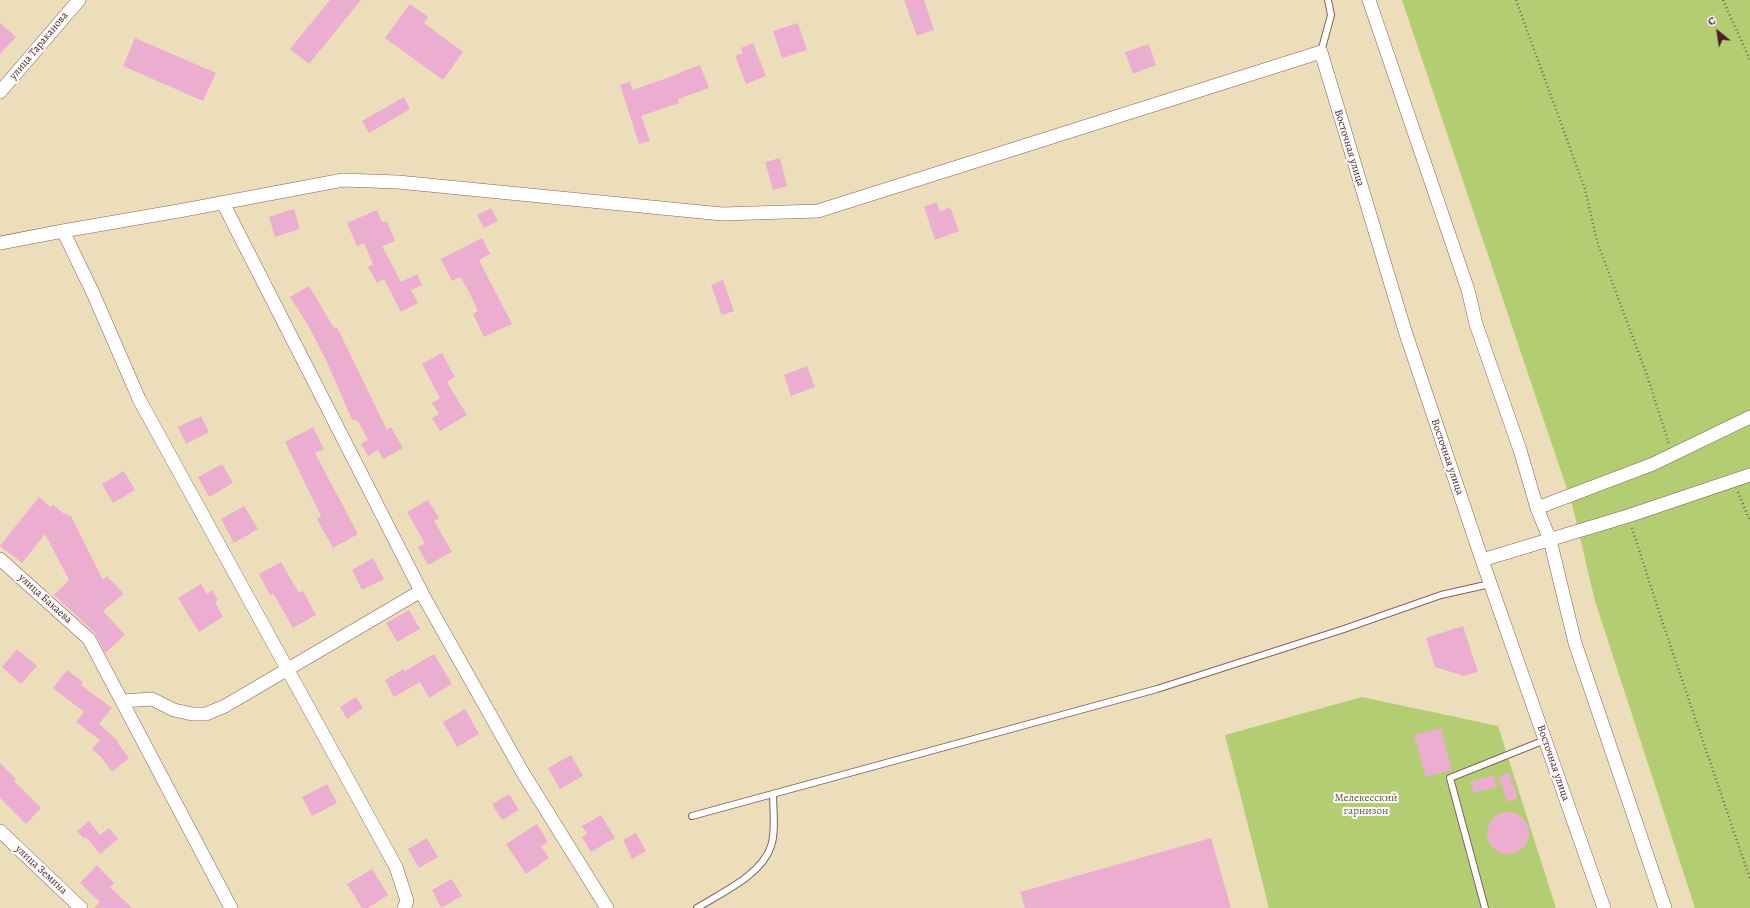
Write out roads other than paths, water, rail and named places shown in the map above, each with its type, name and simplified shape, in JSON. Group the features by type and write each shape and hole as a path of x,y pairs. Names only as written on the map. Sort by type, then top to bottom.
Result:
{"street":[{"name":"улица Тараканова","path":"0,92 79,0"},
{"path":"1369,0 1468,290 1476,324 1520,450 1537,508 1550,540 1575,643 1665,908"},
{"path":"0,243 343,180 398,182 722,214 818,211 1321,52"},
{"name":"Восточная улица","path":"1321,52 1405,331 1490,584 1604,908"},
{"path":"223,203 421,591 523,773 607,908"},
{"path":"63,231 92,293 138,399 286,670 396,867 406,901 404,908"},
{"path":"1537,508 1653,464 1750,417"},
{"path":"1482,560 1628,516 1750,475"},
{"name":"улица Бакаева","path":"0,559 89,639 122,701"},
{"path":"232,908 122,701 152,700 174,710 192,714 206,714 226,706 421,591"},
{"name":"улица Земина","path":"0,831 81,908"}],"lane":[{"path":"1321,52 1331,15 1328,0"},
{"path":"692,816 1157,689 1344,629 1441,595 1490,584"},
{"path":"1485,908 1450,778 1545,740"},
{"path":"697,908 740,883 758,868 771,846 774,827 774,794"}],"park label":[{"name":"Мелекесский гарнизон","path":"1366,804"}]}
